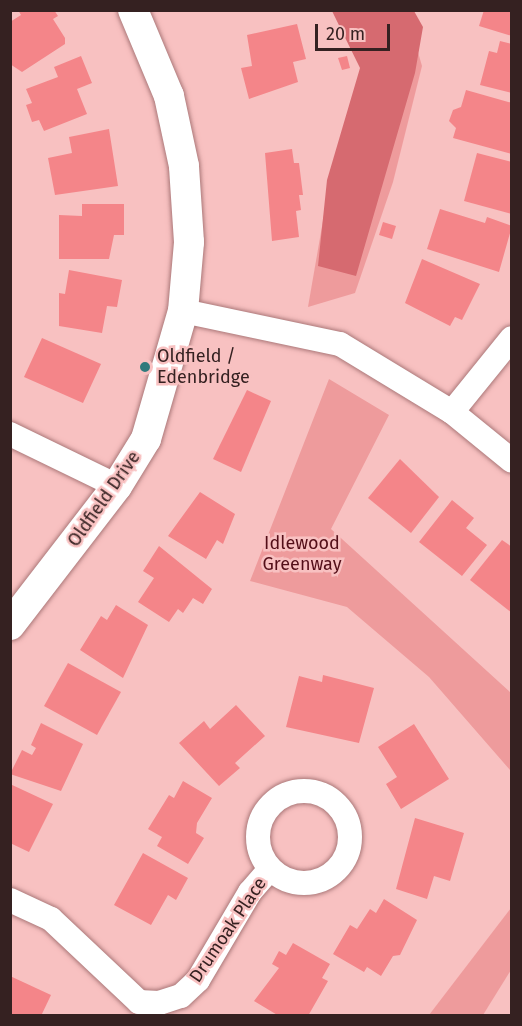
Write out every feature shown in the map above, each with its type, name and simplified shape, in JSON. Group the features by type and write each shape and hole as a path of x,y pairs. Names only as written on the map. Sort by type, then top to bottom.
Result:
{"street":[{"name":"Oldfield Drive","path":"10,625 117,486 146,439 183,311 189,242 184,166 169,96 133,10"},
{"path":"183,311 340,344 452,412 512,461"},
{"path":"452,412 512,339"},
{"path":"10,434 117,486"},
{"name":"Drumoak Place","path":"10,900 51,919 139,1002 159,1003 181,996 198,980 250,892 270,869"}],"green space":[{"path":"406,11 422,66 393,182 355,293 308,307 325,209"},
{"name":"Idlewood Greenway","path":"329,379 389,415 331,529 511,693 511,793 510,770 429,677 347,607 250,581"},
{"path":"511,908 511,970 483,1015 429,1015"}],"shaded area":[{"path":"332,11 414,11 423,27 415,73 356,276 318,266 327,180 360,68"}],"building":[{"path":"18,10 54,10 58,16 53,19 65,38 65,44 22,72 10,64 10,22 21,15"},
{"path":"484,10 512,10 512,36 479,26"},
{"path":"297,24 306,59 293,62 298,82 249,99 241,68 252,66 247,35"},
{"path":"500,41 512,44 512,93 480,85 489,51 497,53"},
{"path":"81,56 92,83 77,89 87,114 44,131 39,120 32,122 26,105 32,103 26,89 58,77 54,67"},
{"path":"347,56 350,68 342,70 338,58"},
{"path":"466,90 512,103 512,154 453,138 456,128 449,121 453,110 461,107"},
{"path":"109,129 118,186 55,195 48,158 72,153 69,137"},
{"path":"292,149 294,163 299,163 303,195 299,195 301,210 296,211 299,237 272,241 265,153"},
{"path":"477,153 512,162 512,214 464,201"},
{"path":"82,204 124,204 124,235 114,235 109,259 59,259 59,215 82,216"},
{"path":"440,209 485,223 487,217 512,226 499,272 427,249"},
{"path":"383,222 396,226 392,239 379,235"},
{"path":"422,259 480,284 462,320 455,317 450,326 405,303"},
{"path":"69,270 122,280 117,307 107,306 102,333 59,326 59,293 65,294"},
{"path":"42,338 101,364 83,403 24,377"},
{"path":"247,390 271,401 241,472 213,459"},
{"path":"400,459 439,497 411,533 368,498"},
{"path":"200,492 235,514 223,544 217,540 206,559 168,536"},
{"path":"452,500 474,518 466,528 487,545 462,576 419,542"},
{"path":"502,540 512,547 512,613 470,580"},
{"path":"159,546 212,589 203,604 193,598 183,613 178,609 169,622 138,602 154,578 143,571"},
{"path":"116,605 148,625 123,678 80,650 101,616 107,620"},
{"path":"68,663 121,692 97,735 44,706"},
{"path":"323,675 374,688 359,743 286,727 299,676 322,682"},
{"path":"236,705 265,736 235,763 240,768 219,786 179,743 204,721 210,729"},
{"path":"41,723 83,744 61,791 10,774 22,750 32,755 36,748 31,745"},
{"path":"414,724 449,779 401,809 386,784 397,777 378,747"},
{"path":"183,781 212,798 197,823 196,833 204,838 188,864 157,846 162,837 148,829 169,795 174,798"},
{"path":"10,784 53,804 29,852 10,843"},
{"path":"415,818 464,833 450,881 434,876 427,899 396,889"},
{"path":"143,853 188,878 176,900 168,895 151,925 114,905"},
{"path":"384,899 417,920 400,955 393,956 381,976 367,967 364,972 333,954 350,925 357,929 370,909 376,913"},
{"path":"293,943 330,964 322,978 328,981 308,1016 279,1016 254,1001 279,968 272,964 279,951 286,955"},
{"path":"10,976 51,995 41,1016 10,1016"}],"place":[{"name":"Oldfield / Edenbridge","path":"145,367"}]}
